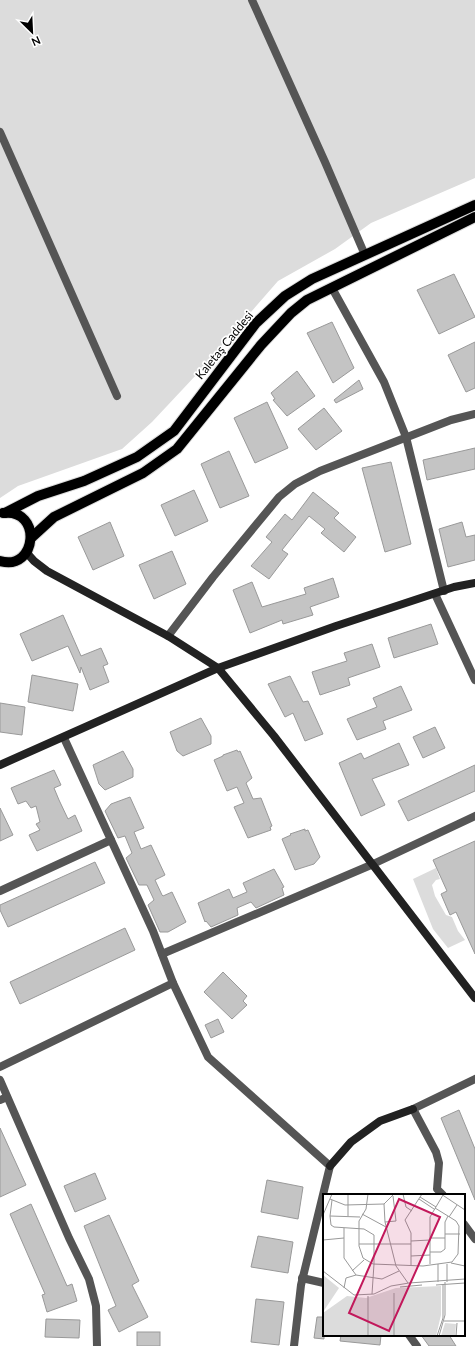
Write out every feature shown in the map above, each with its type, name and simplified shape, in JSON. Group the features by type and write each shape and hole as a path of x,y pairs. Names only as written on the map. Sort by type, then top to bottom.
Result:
{"main road":[{"name":"Kaletaş Caddesi","path":"2,514 38,496 84,481 137,458 174,432 256,324 285,296 312,279 475,205"},
{"path":"31,538 54,517 143,473 177,450 260,345 291,313 307,300 475,217"},
{"path":"0,567 18,560 26,552 31,538 30,530 24,520 13,514 2,514"},
{"path":"0,561 12,562"}],"street":[{"path":"252,0 365,255"},
{"path":"0,132 117,396"},
{"path":"332,288 384,382 406,437 444,591"},
{"path":"168,636 212,578 279,497 296,484 320,471 406,437 451,420 475,414"},
{"path":"26,552 34,562 47,571 168,636 218,668 274,736 371,865 475,998"},
{"path":"0,765 64,738 218,668 336,626 454,587 475,583"},
{"path":"435,594 475,680"},
{"path":"64,738 162,954 173,983 208,1057 330,1166"},
{"path":"162,954 371,865 475,816"},
{"path":"0,891 111,840"},
{"path":"0,1067 173,983"},
{"path":"294,1346 302,1278 330,1166 351,1142 380,1121 413,1109 475,1079"},
{"path":"0,1080 4,1099 90,1279 96,1306 97,1346"},
{"path":"413,1109 436,1152 439,1162 437,1189 442,1194"},
{"path":"465,1225 475,1239"},
{"path":"302,1278 323,1283"},
{"path":"410,1336 416,1346"}],"shaded area":[{"path":"0,0 475,0 475,178 371,223 335,249 278,281 197,374 152,422 122,449 18,486 0,498"},
{"path":"436,868 440,879 436,880 432,885 435,896 446,915 452,917 458,931 465,940 448,948 433,929 413,879"}],"building":[{"path":"454,274 475,317 439,334 417,290"},
{"path":"332,322 354,368 333,383 307,333"},
{"path":"475,342 475,388 466,392 448,355"},
{"path":"297,371 315,396 287,416 273,400 275,399 271,393"},
{"path":"359,380 363,389 336,403 334,400"},
{"path":"267,402 288,448 255,463 234,418"},
{"path":"324,408 342,431 316,450 298,429"},
{"path":"475,448 475,469 427,480 423,460"},
{"path":"229,451 249,496 220,508 201,464"},
{"path":"391,462 411,544 385,552 362,468"},
{"path":"194,490 208,521 175,536 161,505"},
{"path":"313,492 339,513 334,518 356,537 344,552 321,533 325,529 309,516 282,550 288,554 269,579 251,566 272,542 266,537 285,514 292,520"},
{"path":"110,522 124,556 93,570 78,537"},
{"path":"462,522 466,537 475,535 475,560 448,567 439,529"},
{"path":"172,551 186,584 154,599 139,565"},
{"path":"333,578 339,597 310,607 313,615 283,624 282,620 250,633 233,590 252,582 262,607 306,594 304,588"},
{"path":"63,615 81,656 101,648 108,664 103,666 109,682 90,690 81,667 80,673 68,646 32,661 20,634"},
{"path":"431,624 438,644 394,658 388,638"},
{"path":"372,644 380,667 348,678 350,685 320,695 312,672 347,661 344,653"},
{"path":"32,675 78,684 73,711 28,702"},
{"path":"290,676 303,702 308,701 323,734 305,741 293,713 285,717 268,684"},
{"path":"401,686 412,710 383,721 386,729 357,740 347,719 377,707 373,698"},
{"path":"0,703 25,707 22,735 0,732"},
{"path":"201,718 211,736 211,744 183,756 177,751 170,732"},
{"path":"435,727 445,748 423,758 413,737"},
{"path":"399,743 409,765 372,779 385,805 361,816 339,763 361,753 364,759"},
{"path":"237,750 238,752 240,751 252,778 246,783 253,799 261,798 272,826 270,827 271,830 248,838 234,807 244,803 237,787 227,791 214,760"},
{"path":"123,751 133,769 133,777 105,790 99,784 93,765"},
{"path":"475,765 475,791 408,821 398,801"},
{"path":"54,770 61,785 54,788 59,800 68,819 75,815 82,831 37,851 29,835 40,830 36,824 40,822 36,806 31,808 26,801 18,804 11,788"},
{"path":"130,797 144,828 134,832 141,849 151,845 165,875 155,880 163,896 172,892 186,922 168,932 160,932 148,905 154,900 147,885 139,885 126,858 132,853 125,836 118,838 105,811 111,804"},
{"path":"0,808 13,835 0,841"},
{"path":"305,829 305,831 308,830 320,857 314,864 295,870 282,839 291,835 290,834"},
{"path":"475,841 475,954 456,912 450,915 441,894 447,891 433,860"},
{"path":"95,862 105,883 8,927 0,910 0,905"},
{"path":"274,869 284,887 282,888 284,895 256,908 251,902 237,908 238,915 211,927 206,921 205,922 198,903 229,889 233,898 247,892 243,883"},
{"path":"125,928 135,950 20,1004 10,982"},
{"path":"223,972 247,996 243,1001 247,1005 232,1019 204,992"},
{"path":"218,1019 224,1032 211,1038 205,1025"},
{"path":"459,1110 475,1149 475,1200 441,1118"},
{"path":"0,1128 26,1185 0,1197"},
{"path":"95,1173 106,1199 75,1212 64,1186"},
{"path":"267,1180 303,1187 298,1219 261,1212"},
{"path":"31,1204 67,1286 72,1284 77,1301 47,1312 42,1295 45,1294 10,1214"},
{"path":"109,1215 139,1281 132,1285 148,1317 119,1332 108,1310 116,1306 84,1226"},
{"path":"258,1236 293,1242 288,1273 251,1267"},
{"path":"256,1299 284,1302 279,1345 251,1342"},
{"path":"317,1317 323,1317 324,1339 314,1338"},
{"path":"46,1319 80,1320 79,1338 45,1337"},
{"path":"137,1332 160,1332 160,1346 137,1346"},
{"path":"341,1336 381,1336 380,1345 340,1341"},
{"path":"422,1336 450,1336 456,1346 429,1346"}]}
